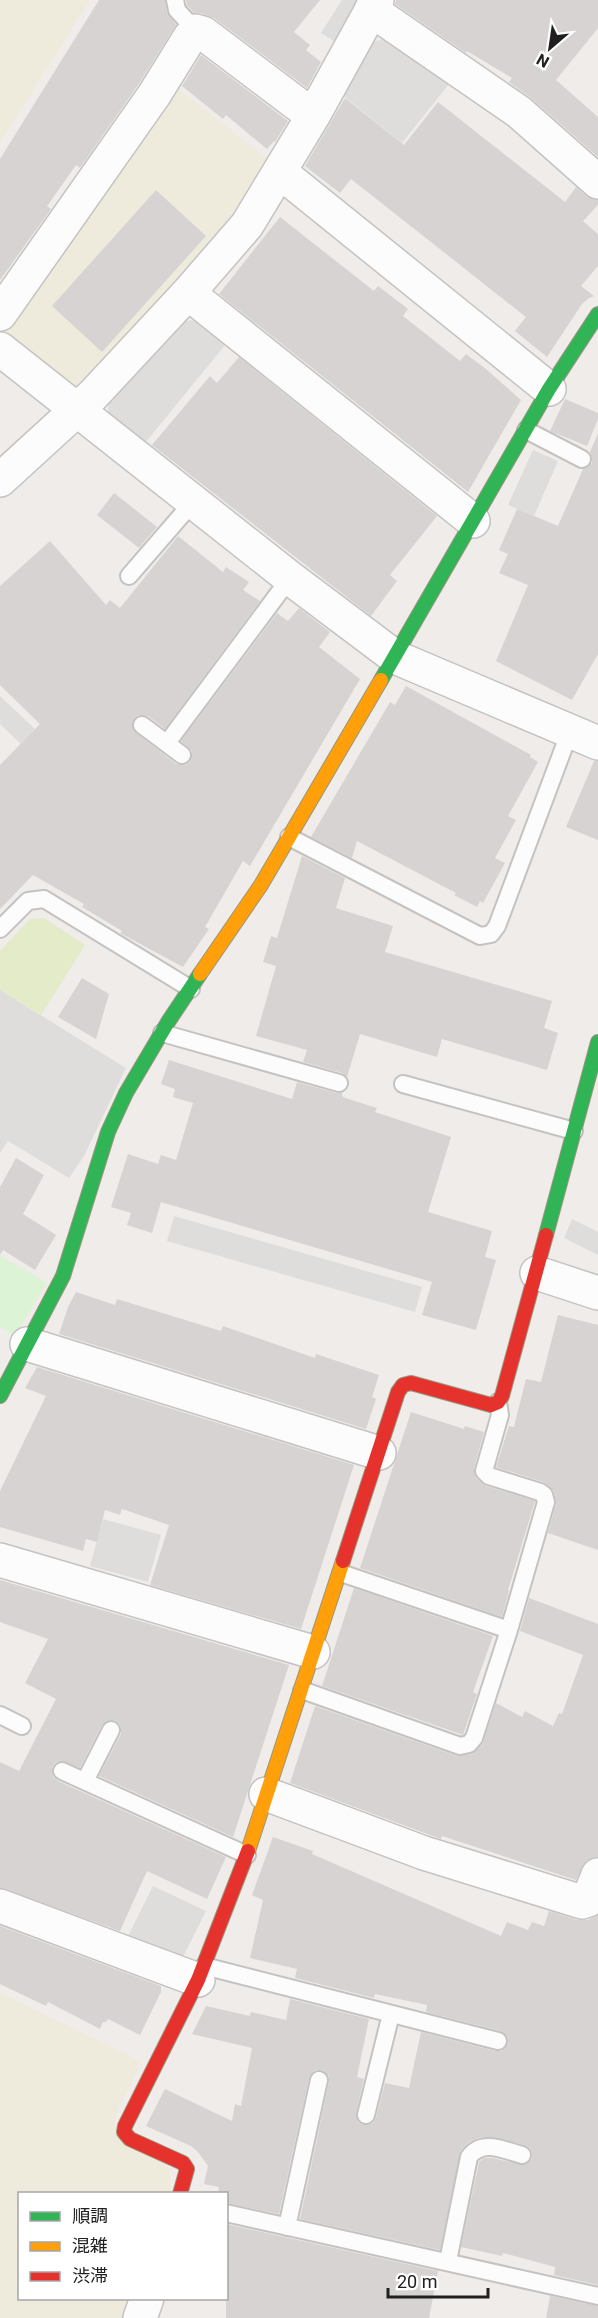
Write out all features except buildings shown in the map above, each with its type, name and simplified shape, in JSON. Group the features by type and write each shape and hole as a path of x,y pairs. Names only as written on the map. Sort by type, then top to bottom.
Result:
{"street":[{"path":"0,480 77,411 188,293 247,225 313,116 374,5 519,112 598,182"},
{"path":"0,314 154,95 196,31 204,33 313,116"},
{"path":"280,172 549,389"},
{"path":"188,293 473,521"},
{"path":"0,1396 63,1276 108,1132 126,1093 162,1033 261,885 396,657 549,389 598,314"},
{"path":"0,349 290,578 396,657 584,737"},
{"path":"180,2192 187,2169 183,2163 130,2139 124,2132 125,2126 201,1973 247,1856 341,1573 398,1392 403,1385 411,1383 491,1405 498,1402 537,1273 574,1131 592,1087 598,1042"},
{"path":"537,1273 598,1293"},
{"path":"27,1344 379,1453"},
{"path":"0,1560 313,1652"},
{"path":"266,1794 424,1853 582,1902 588,1900 598,1875"},
{"path":"0,1906 201,1973"},
{"path":"141,2318 146,2300"}],"lane":[{"path":"176,0 177,10 196,31"},
{"path":"526,430 582,459"},
{"path":"129,576 193,502"},
{"path":"167,743 290,578"},
{"path":"142,725 182,755"},
{"path":"289,837 480,936 491,934 497,926 584,737"},
{"path":"0,929 28,902 44,899 191,989"},
{"path":"162,1033 339,1083"},
{"path":"403,1084 574,1131"},
{"path":"302,1690 460,1746 469,1744 474,1738 509,1630 546,1502 540,1492 489,1476 484,1471 500,1415 498,1402"},
{"path":"341,1573 509,1630"},
{"path":"0,1715 22,1726"},
{"path":"85,1781 111,1730"},
{"path":"62,1771 247,1856"},
{"path":"201,1973 391,2014 498,2041"},
{"path":"366,2115 391,2014"},
{"path":"287,2227 319,2080"},
{"path":"448,2261 469,2157 474,2151 488,2146 522,2155"},
{"path":"228,2213 598,2296"}],"shaded area":[{"path":"0,0 90,0 0,143"},
{"path":"342,0 367,0 340,45 321,33"},
{"path":"389,37 449,84 402,143 340,93 373,42"},
{"path":"177,88 269,160 239,214 78,396 1,331"},
{"path":"196,320 226,344 145,443 108,414 109,397 184,321"},
{"path":"533,450 558,461 534,516 508,505"},
{"path":"0,696 35,729 21,744 0,724"},
{"path":"0,990 126,1068 84,1156 69,1178 8,1141 0,1153"},
{"path":"174,1216 422,1287 415,1312 167,1241"},
{"path":"572,1219 598,1232 598,1255 564,1238"},
{"path":"103,1519 161,1535 148,1582 90,1566"},
{"path":"153,1886 206,1911 181,1961 126,1940"},
{"path":"0,1993 141,2061 113,2122 169,2168 171,2192 18,2192 18,2300 134,2300 127,2318 0,2318"}],"green space":[{"path":"44,918 85,945 41,1015 0,990 0,951 30,919"},
{"path":"0,1255 47,1283 15,1336 0,1327"}],"traffic: fast":[{"path":"381,680 549,389 598,314"},
{"path":"0,1396 63,1276 108,1132 126,1093 168,1022 200,974"},
{"path":"546,1235 598,1042"}],"traffic: slow":[{"path":"200,974 261,885 381,680"},
{"path":"248,1851 343,1561"}],"traffic: jam":[{"path":"343,1561 398,1392 403,1385 411,1383 491,1405 498,1402 502,1396 546,1235"},
{"path":"181,2192 187,2169 183,2163 130,2139 124,2132 125,2126 198,1980 248,1851"}]}
